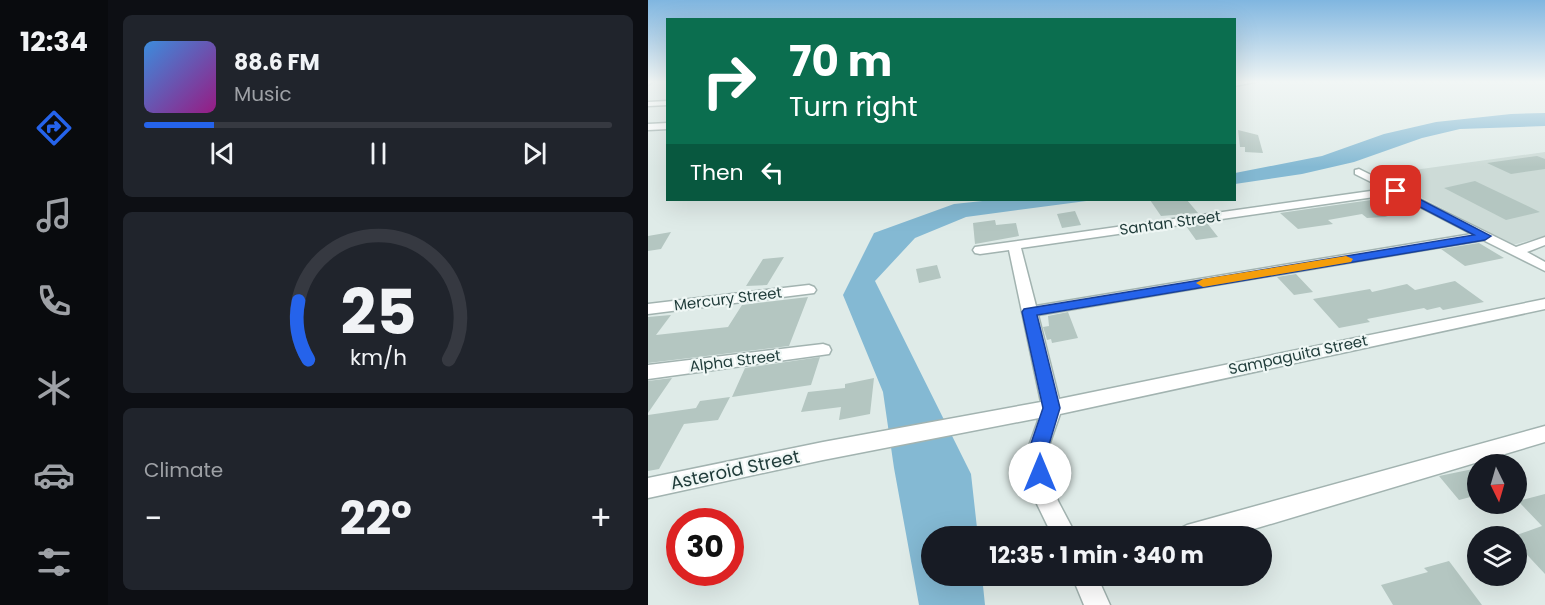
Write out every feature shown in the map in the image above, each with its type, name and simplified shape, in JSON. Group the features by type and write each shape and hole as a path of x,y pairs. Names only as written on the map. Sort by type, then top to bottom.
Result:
{"street":[{"path":"648,127 666,126"},
{"path":"1359,172 1545,267"},
{"name":"Santan Street","path":"980,250 1396,191"},
{"path":"1029,312 1485,236"},
{"path":"1516,252 1545,241"},
{"path":"1014,245 1052,408 1035,458 1048,504 1059,526"},
{"name":"Mercury Street","path":"648,309 808,290"},
{"name":"Sampaguita Street","path":"981,421 1545,304"},
{"name":"Alpha Street","path":"648,372 823,350"},
{"name":"Asteroid Street","path":"648,488 822,451 981,421"},
{"path":"1225,526 1545,434"},
{"path":"1088,586 1097,605"}],"shaded area":[{"path":"1545,152 1545,236 1513,245 1378,175"}],"water":[{"path":"1545,113 1545,126 1460,129 1422,138 1354,162 1302,174 1236,184 1236,173 1322,156 1384,134 1436,122 1511,114"},
{"path":"982,201 1086,201 966,217 915,238 875,281 971,474 977,526 921,526 921,586 983,586 985,605 919,605 894,468 883,392 843,295 874,233 954,204"}],"building":[{"path":"1238,130 1258,135 1263,153 1245,152 1245,147 1240,147"},
{"path":"1537,156 1545,159 1545,169 1511,174 1487,163"},
{"path":"1475,181 1540,212 1506,220 1444,188"},
{"path":"1392,197 1407,204 1402,206 1409,209 1385,217 1367,218 1362,214 1328,220 1333,224 1298,229 1280,213"},
{"path":"1151,201 1188,201 1198,213 1161,216"},
{"path":"1075,211 1081,225 1062,228 1057,214"},
{"path":"995,220 996,225 1016,223 1019,236 975,244 973,223"},
{"path":"1207,223 1218,237 1196,240 1186,226"},
{"path":"671,232 661,249 648,251 648,236"},
{"path":"1479,243 1504,258 1465,266 1441,249"},
{"path":"784,257 767,285 746,286 763,259"},
{"path":"937,265 941,278 919,283 916,269"},
{"path":"1296,274 1313,292 1294,295 1277,277"},
{"path":"1455,281 1484,302 1443,310 1440,307 1427,310 1424,308 1367,319 1370,322 1339,328 1313,299 1370,289 1372,292 1407,284 1415,290"},
{"path":"808,297 789,346 648,363 648,317 671,315 656,335 728,327 742,305"},
{"path":"1068,312 1078,338 1052,343 1051,339 1047,340 1043,327 1049,326 1048,316"},
{"path":"820,357 811,385 732,397 745,368"},
{"path":"672,378 648,413 648,381"},
{"path":"874,378 870,414 839,420 841,407 801,412 808,392 845,388 845,384"},
{"path":"730,397 718,420 684,424 659,469 648,471 648,415 696,408 700,401"},
{"path":"1467,470 1467,498 1459,500 1439,476"},
{"path":"1545,494 1545,574 1527,555 1527,531 1542,526 1527,510 1527,499"},
{"path":"1449,561 1482,605 1393,605 1381,585 1428,572 1424,568"}],"slow traffic":[{"path":"1203,283 1346,259"}],"route":[{"path":"1040,473 1035,458 1052,408 1029,312 1485,236 1396,191"}]}
